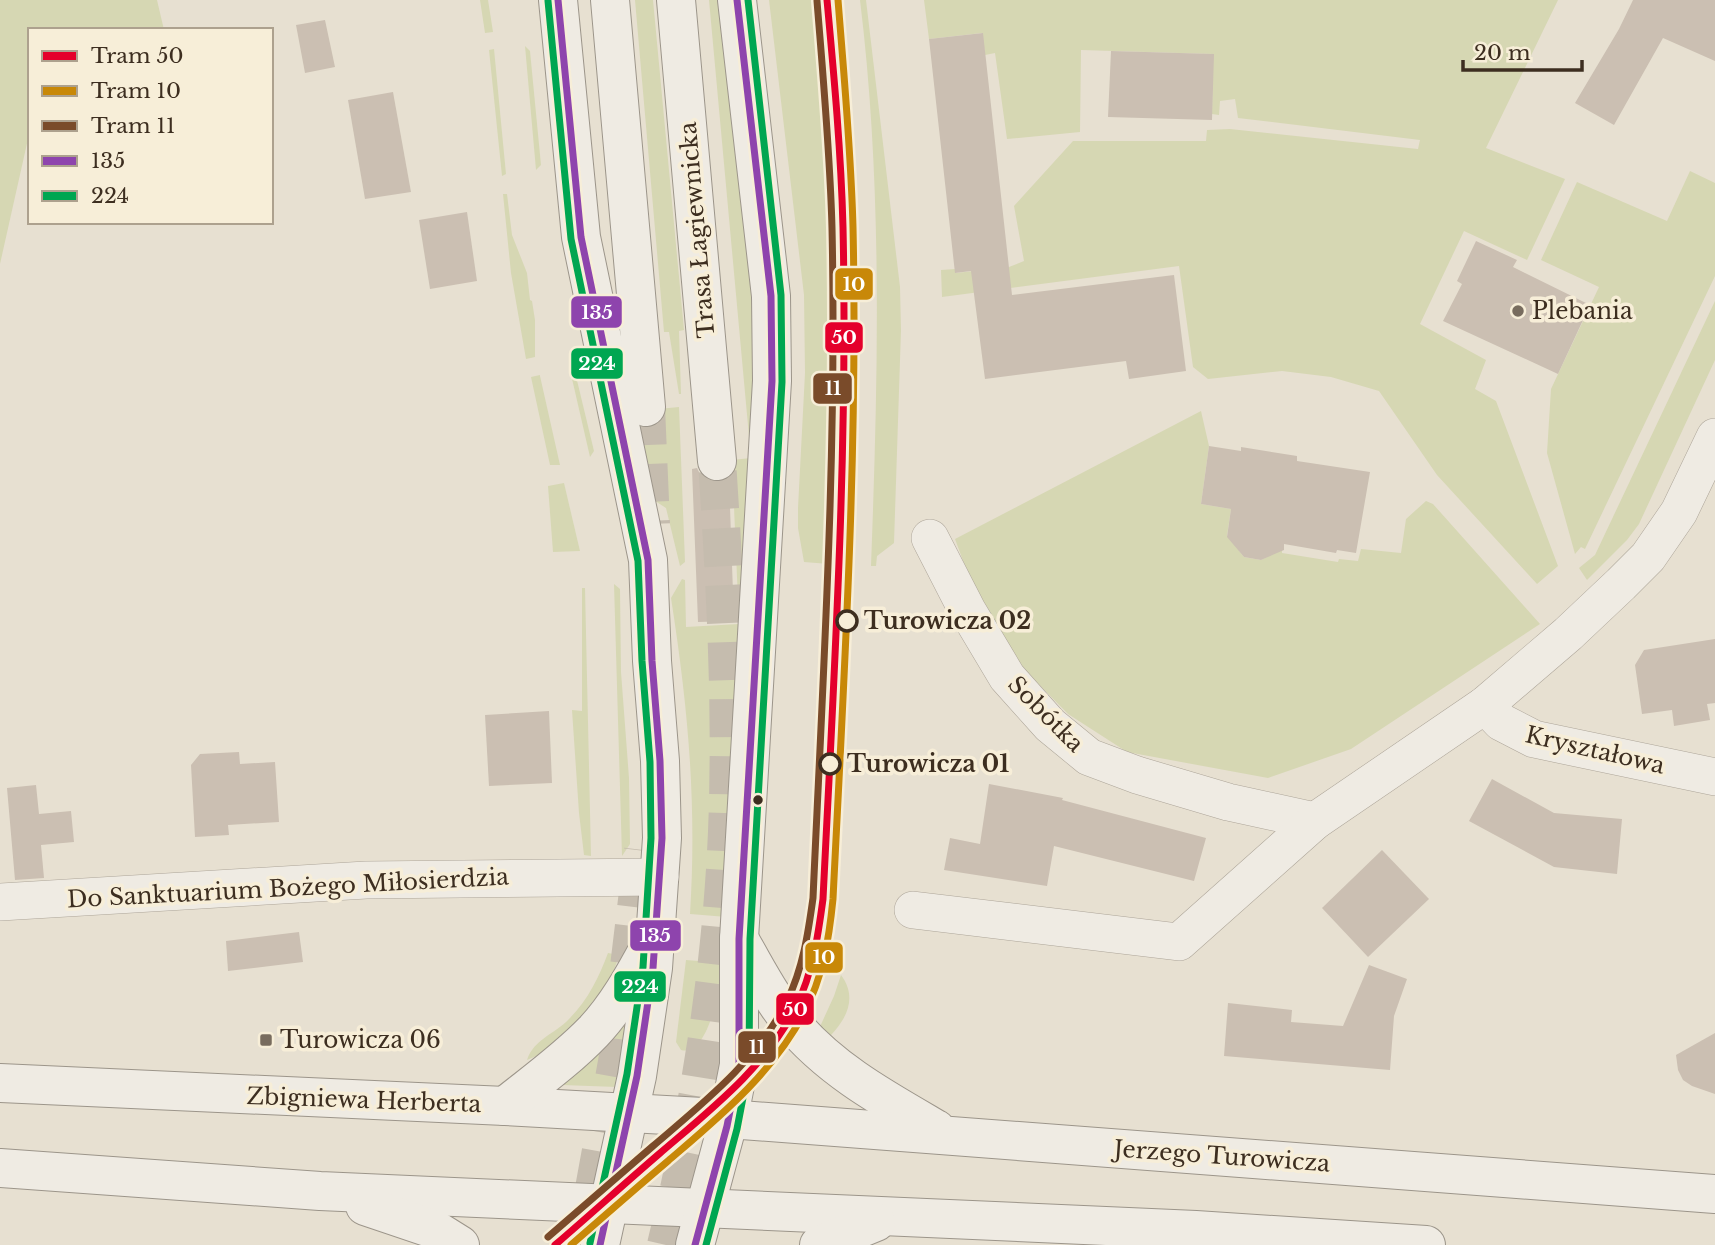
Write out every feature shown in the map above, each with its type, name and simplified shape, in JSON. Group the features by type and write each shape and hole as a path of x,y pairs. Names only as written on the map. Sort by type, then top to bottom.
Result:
{"main road":[{"path":"558,0 582,237 648,560 660,761 660,877 649,1001 629,1113 600,1245"},
{"path":"610,0 646,407"},
{"name":"Trasa Łagiewnicka","path":"676,0 717,461"},
{"path":"695,1245 729,1119 739,1065 739,939 770,421 772,337 766,245 737,0"},
{"path":"505,1106 595,1030 637,970 656,932"},
{"path":"739,939 789,1020 806,1038 846,1075 947,1136"},
{"name":"Zbigniewa Herberta","path":"0,1083 729,1119"},
{"name":"Jerzego Turowicza","path":"729,1119 1715,1195"},
{"path":"0,1168 320,1191 887,1217 1082,1236 1196,1230 1426,1245"},
{"path":"320,1191 436,1230 460,1245"},
{"path":"818,1245 887,1217"}],"street":[{"path":"913,910 1179,942 1315,821 1485,705 1568,634 1648,556 1679,512 1715,437"},
{"name":"Sobótka","path":"930,538 967,610 1007,677 1050,725 1089,757 1228,802 1315,821"},
{"name":"Kryształowa","path":"1485,705 1510,728 1541,741 1715,777"},
{"name":"Do Sanktuarium Bożego Miłosierdzia","path":"0,902 366,880 660,877"}],"green space":[{"path":"0,0 157,0 164,28 28,28 28,139 0,264"},
{"path":"480,0 488,0 493,32 485,33"},
{"path":"635,0 653,0 684,330 679,331 681,394 669,332 664,332"},
{"path":"709,0 724,0 759,311 727,917 690,914 690,755 671,598 682,579 685,580 686,627 739,624 732,460 751,458"},
{"path":"769,0 817,0 821,34 830,138 835,276 835,384 829,564 804,562 798,528 805,373 804,295"},
{"path":"860,0 866,0 900,287 894,543 877,556 876,566 871,566 877,353 875,212"},
{"path":"924,0 1558,0 1486,148 1565,179 1527,260 1464,231 1420,324 1486,360 1475,389 1496,401 1558,566 1537,584 1437,475 1379,391 1331,377 1282,371 1208,379 1193,367 1179,266 942,297 941,270 955,269 956,273 1009,267 1024,261 1014,206 1073,141 1206,141 1207,130 1230,129 1418,149 1420,140 1238,118 1235,99 1220,101 1219,115 1212,114 1213,54 1081,50 1080,132 1007,139 995,53 985,55 982,33 929,39"},
{"path":"525,46 530,51 541,165 536,170"},
{"path":"494,49 506,174 502,176 489,50"},
{"path":"1690,171 1715,183 1715,276 1585,549 1581,547 1575,554 1547,453 1551,389 1599,287 1541,260 1577,182 1667,221"},
{"path":"503,194 507,194 512,235 527,273 535,320 535,357 526,359 511,273"},
{"path":"1715,301 1715,360 1639,524 1587,580 1579,568 1595,555"},
{"path":"570,370 575,372 594,451 590,457"},
{"path":"540,375 560,465 550,465 531,377"},
{"path":"679,407 685,562 680,566 666,508 649,497 627,412"},
{"path":"1201,411 1209,446 1201,504 1231,509 1227,536 1240,539 1239,551 1244,557 1261,560 1267,557 1270,544 1282,546 1282,553 1338,562 1339,559 1358,561 1361,549 1401,553 1406,519 1426,501 1433,504 1540,624 1351,749 1268,778 1127,752 1068,714 1007,652 975,593 955,539"},
{"path":"564,483 580,551 553,552 548,486"},
{"path":"614,584 620,589 621,672 629,778 630,844 622,856"},
{"path":"582,588 585,588 591,856 584,855 572,710 582,711"},
{"path":"608,953 619,955 606,988 585,1018 558,1043 527,1060 545,1037 576,1012 597,979"},
{"path":"686,960 724,963 712,1017 706,1031 691,1049 681,1050 676,1042"},
{"path":"841,975 849,993 847,1010 839,1026 826,1040 818,1031"},
{"path":"630,1011 617,1087 562,1085"}],"building":[{"path":"1633,0 1715,0 1715,61 1663,38 1614,125 1575,103"},
{"path":"325,20 335,67 305,73 296,25"},
{"path":"983,33 1012,295 1174,275 1186,371 1129,379 1126,361 985,379 971,271 955,273 929,39"},
{"path":"1111,51 1214,54 1212,120 1108,117"},
{"path":"393,92 411,192 365,199 348,100"},
{"path":"467,212 477,281 430,289 419,220"},
{"name":"Plebania","path":"1476,241 1517,260 1513,267 1590,305 1558,374 1443,321 1462,284 1457,281"},
{"path":"1209,446 1241,451 1241,447 1297,456 1297,461 1370,472 1356,553 1337,550 1336,553 1284,544 1284,550 1261,560 1244,557 1227,537 1231,509 1201,504"},
{"path":"697,468 708,481 720,483 729,479 734,621 698,622 692,469"},
{"path":"1715,639 1715,703 1707,704 1710,720 1674,726 1672,710 1642,714 1635,665 1644,650"},
{"path":"549,711 552,783 489,786 485,715"},
{"path":"239,752 240,764 275,762 279,822 228,825 229,835 195,837 191,765 200,754"},
{"path":"1492,779 1554,813 1622,819 1617,874 1554,867 1469,821"},
{"path":"989,784 1063,798 1062,800 1206,838 1194,881 1054,846 1047,886 944,870 950,838 980,844"},
{"path":"36,785 39,814 71,811 74,842 41,845 44,878 15,880 7,788"},
{"path":"1382,850 1429,899 1368,957 1322,908"},
{"path":"299,932 303,962 228,971 226,941"},
{"path":"1369,965 1407,979 1394,1016 1390,1070 1224,1056 1228,1003 1292,1010 1291,1022 1343,1026"},
{"path":"1715,1033 1715,1094 1683,1080 1678,1070 1676,1055"}],"tunnel":[{"path":"646,407 651,524"},
{"path":"666,1245 689,1143 707,1040 724,884 728,693 717,461"},
{"path":"594,1189 619,1051 643,850"}],"tram line":[{"name":"50","path":"555,1245 753,1069 784,1029 796,1007 814,954 823,899 844,395 842,199 827,0"},
{"name":"10","path":"571,1245 706,1128 761,1075 804,1013 824,958 833,899 854,395 852,199 838,0"},
{"name":"11","path":"548,1237 709,1097 745,1062 761,1043 787,1001 804,951 813,898 833,395 831,200 817,1"}],"transit line":[{"name":"135","path":"558,0 581,237 648,560 660,761 662,838 653,968 637,1076 600,1245"},
{"name":"135","path":"695,1245 727,1126 739,1065 739,939 772,381 771,296 737,0"},
{"name":"224","path":"706,1245 737,1129 749,1066 750,939 782,382 781,295 748,0"},
{"name":"224","path":"548,1 571,239 638,561 650,762 651,838 643,967 627,1074 590,1243"}],"place":[{"name":"Plebania","path":"1518,311"},
{"name":"Turowicza 02","path":"847,621"},
{"name":"Turowicza 01","path":"830,764"},
{"name":"Turowicza 06","path":"266,1040"}]}
